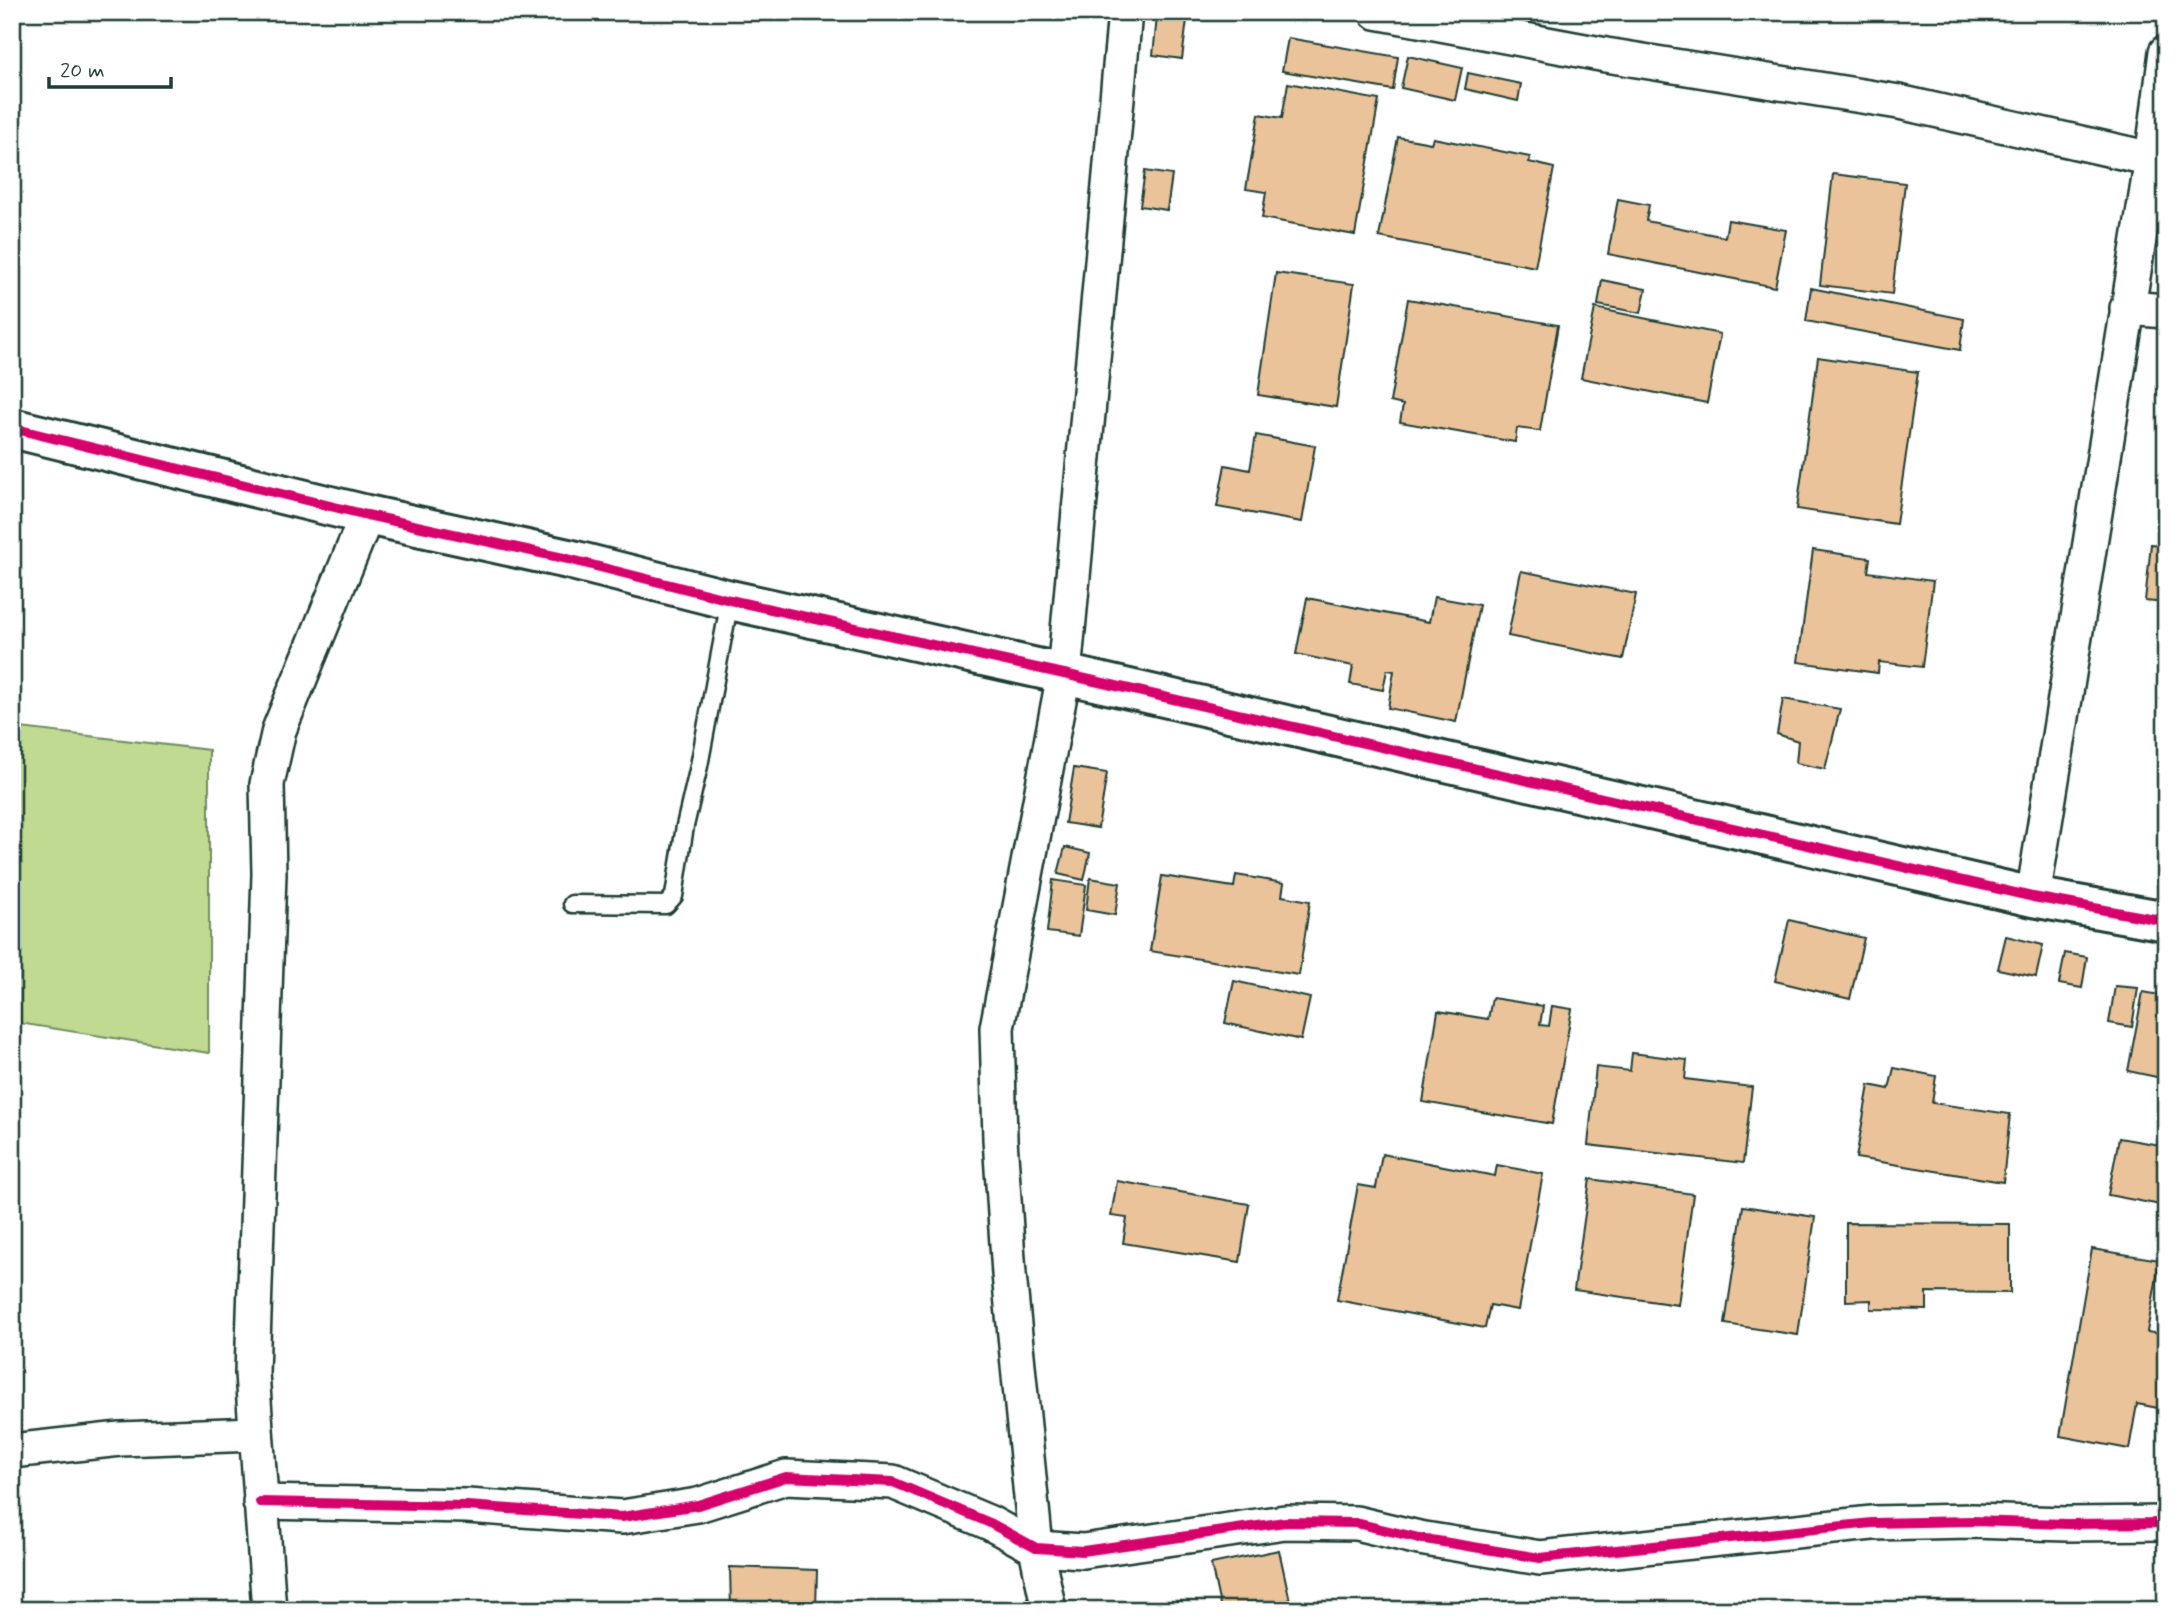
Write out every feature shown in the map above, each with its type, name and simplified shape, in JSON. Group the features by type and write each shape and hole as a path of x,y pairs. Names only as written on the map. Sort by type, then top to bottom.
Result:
{"street":[{"path":"1049,1610 1036,1548 1008,1260 1000,1139 998,1028 1064,674 1125,12"},
{"path":"1376,12 1606,55 1899,102 2152,159"},
{"path":"2033,897 2152,159 2166,52"},
{"path":"2127,308 2166,311"},
{"path":"12,428 367,515 568,559 730,600 2033,897 2166,921"},
{"path":"269,1610 252,1373 269,873 267,784 279,730 367,515"},
{"path":"12,1451 120,1439 256,1434"},
{"path":"260,1502 467,1506 622,1517 698,1505 786,1477 893,1482 990,1523 1036,1548 1083,1551 1284,1522 1356,1523 1419,1538 1540,1558 1872,1523 2166,1522"}],"lane":[{"path":"572,904 666,905 674,896 685,826 730,600"}],"green space":[{"path":"12,727 209,750 209,1053 12,1022"}],"building":[{"path":"1157,17 1187,20 1182,59 1153,55"},
{"path":"1288,38 1398,57 1393,90 1282,71"},
{"path":"1408,56 1462,68 1455,100 1401,88"},
{"path":"1468,73 1521,84 1518,101 1465,89"},
{"path":"1288,83 1379,100 1355,235 1262,218 1266,192 1246,189 1259,114 1282,118"},
{"path":"1398,137 1431,143 1433,138 1530,157 1529,162 1554,168 1535,267 1379,237"},
{"path":"1145,171 1172,175 1167,210 1140,206"},
{"path":"1833,174 1905,183 1892,294 1820,285"},
{"path":"1618,199 1649,205 1646,221 1725,237 1728,220 1786,230 1775,287 1608,254"},
{"path":"1276,273 1354,284 1336,407 1258,395"},
{"path":"1602,280 1646,289 1641,313 1598,305"},
{"path":"1811,288 1964,319 1960,350 1806,321"},
{"path":"1408,299 1558,325 1540,431 1517,428 1515,442 1400,422 1403,405 1390,402"},
{"path":"1595,308 1720,334 1707,403 1581,378"},
{"path":"1818,357 1918,372 1896,524 1797,509"},
{"path":"1256,435 1315,446 1302,522 1217,507 1225,465 1250,470"},
{"path":"2151,544 2166,546 2166,603 2145,601"},
{"path":"1813,550 1870,558 1868,572 1933,581 1922,667 1879,662 1878,673 1798,662"},
{"path":"1521,571 1636,594 1623,659 1508,636"},
{"path":"1434,597 1479,605 1456,722 1388,708 1394,671 1387,670 1383,690 1350,684 1353,666 1296,654 1307,598 1429,622"},
{"path":"1783,699 1840,709 1825,769 1796,763 1798,741 1777,734"},
{"path":"1074,768 1107,773 1098,828 1065,823"},
{"path":"1065,847 1090,853 1084,880 1058,874"},
{"path":"1236,875 1284,883 1282,896 1310,901 1299,975 1150,951 1162,876 1234,887"},
{"path":"1090,878 1120,883 1115,915 1086,910"},
{"path":"1053,880 1086,885 1079,936 1047,932"},
{"path":"1789,920 1864,938 1850,999 1775,981"},
{"path":"2006,936 2043,945 2036,977 1998,969"},
{"path":"2065,953 2087,957 2082,988 2059,984"},
{"path":"1234,981 1310,998 1301,1040 1225,1023"},
{"path":"2115,986 2138,988 2132,1027 2109,1023"},
{"path":"2143,992 2166,996 2166,1079 2128,1071"},
{"path":"1492,998 1543,1006 1540,1025 1549,1026 1552,1006 1572,1009 1552,1124 1423,1102 1438,1011 1488,1019"},
{"path":"1632,1053 1687,1060 1685,1079 1752,1087 1743,1163 1588,1145 1596,1067 1630,1071"},
{"path":"1894,1068 1936,1076 1932,1103 2010,1114 2003,1182 1856,1158 1869,1085 1889,1089"},
{"path":"2119,1138 2166,1146 2166,1206 2108,1195"},
{"path":"1382,1154 1495,1176 1497,1165 1543,1174 1518,1310 1490,1305 1485,1328 1337,1300 1358,1185 1376,1188"},
{"path":"1590,1179 1693,1194 1678,1305 1574,1290"},
{"path":"1117,1181 1249,1204 1240,1262 1123,1243 1127,1218 1111,1216"},
{"path":"1743,1206 1815,1217 1798,1335 1725,1324"},
{"path":"1846,1223 2010,1224 2010,1293 1927,1292 1927,1310 1871,1309 1871,1300 1846,1301"},
{"path":"2092,1249 2160,1260 2147,1332 2166,1335 2166,1363 2158,1408 2137,1404 2129,1449 2060,1436"},
{"path":"1279,1550 1292,1610 1221,1610 1211,1564"},
{"path":"730,1567 817,1570 816,1610 731,1610"}],"cycle path":[{"path":"12,428 367,515 568,559 730,600 2033,897 2166,921"},
{"path":"260,1502 467,1506 622,1517 698,1505 786,1477 893,1482 990,1523 1036,1548 1083,1551 1285,1522 1356,1523 1419,1538 1540,1558 1872,1523 2166,1523"}]}
